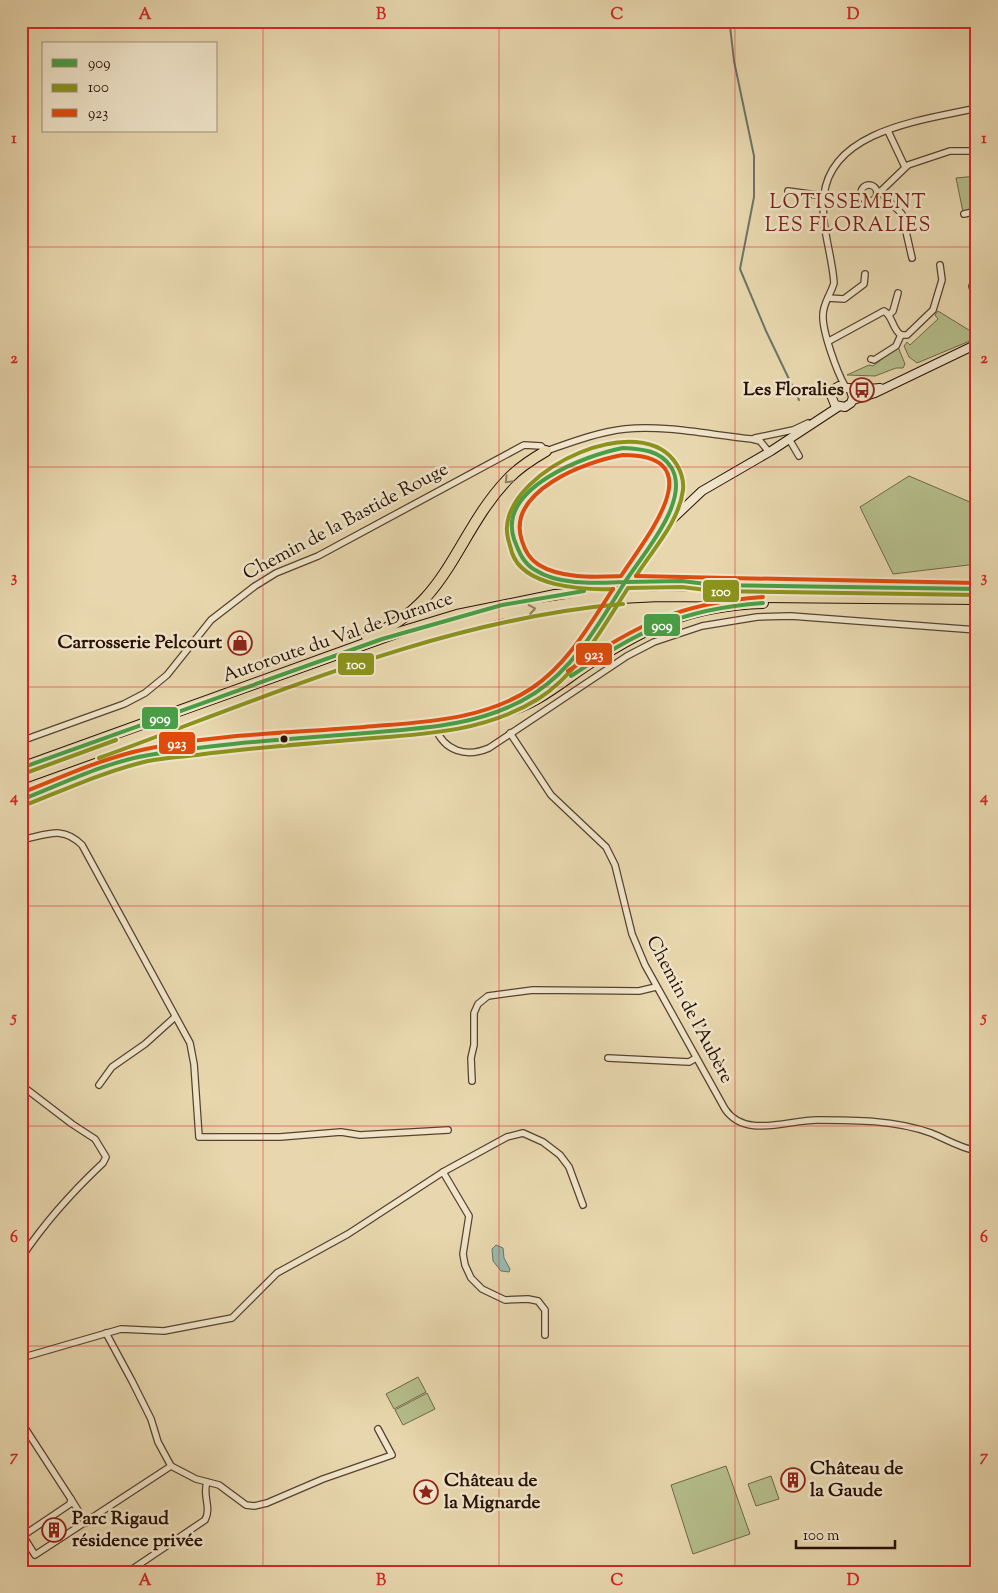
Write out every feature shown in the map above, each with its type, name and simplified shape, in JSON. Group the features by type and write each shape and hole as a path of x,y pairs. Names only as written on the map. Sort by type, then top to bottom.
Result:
{"highway":[{"path":"653,541 674,500 676,479 669,464 657,453 650,449 634,447 621,448 587,458 555,472 542,481 520,504 512,533 519,554 528,566 540,574 557,579 589,582 678,581 714,586"},
{"path":"180,711 371,636 409,613 429,595 446,573 498,490 516,471 546,451"},
{"name":"Autoroute du Val de Durance","path":"21,768 372,642 457,614 564,594 640,587 977,589"},
{"name":"Autoroute du Val de Durance","path":"21,779 409,640 500,614 600,599 660,596 977,601"},
{"path":"501,712 523,707 627,640 656,624 691,612 749,603 977,601"}],"main road":[{"path":"885,388 847,387 834,389 831,395 836,404 845,407 852,400 885,388 976,346"},
{"path":"847,387 853,394 852,400"},
{"path":"21,800 94,770 147,755 229,744 435,727 468,722 501,712 531,696 558,676 580,652 653,541 681,509 702,490 770,452 824,416 836,404"}],"street":[{"path":"847,387 838,375 822,317 834,283 824,231 824,196 832,174 847,151 860,142 888,131 977,108"},
{"path":"888,131 905,167"},
{"path":"861,196 865,200 875,198 878,192 905,167 950,151 977,151"},
{"path":"851,204 861,196 862,188 868,184 873,186 900,211 912,258"},
{"path":"788,191 824,196"},
{"path":"964,214 977,211"},
{"path":"901,335 907,334 933,310 942,280 940,265"},
{"path":"828,298 844,299 864,284 865,274"},
{"path":"977,279 972,286 977,304"},
{"path":"889,315 893,311 898,293"},
{"path":"829,341 881,312 889,315 896,330 901,335"},
{"path":"871,359 874,360 896,346 901,335"},
{"path":"834,389 838,375"},
{"path":"752,439 793,430 824,416"},
{"path":"546,451 593,436 624,429 664,428 752,439 760,441 770,452"},
{"path":"789,439 799,456"},
{"name":"Chemin de la Bastide Rouge","path":"21,741 124,704 146,693 167,675 211,620 234,600 276,573 318,556 519,447 535,444 546,451"},
{"path":"435,727 438,736 449,747 469,754 489,748 626,656 654,642 702,626 757,617 791,616 977,630"},
{"name":"Chemin de l'Aubère","path":"510,733 551,795 606,847 615,865 632,934 656,986 729,1115 745,1126 816,1120 890,1124 930,1133 977,1152"},
{"path":"21,840 56,832 66,833 82,845 190,1043 194,1064 199,1137 280,1136 341,1132 360,1135 448,1130"},
{"path":"472,1081 471,1058 474,1045 474,1013 478,1004 488,996 533,990 639,991 656,986"},
{"path":"99,1084 112,1067 145,1044 175,1017"},
{"path":"608,1058 689,1062 696,1058"},
{"path":"21,1085 95,1139 106,1157 103,1163 67,1197 21,1258"},
{"path":"21,1358 121,1328 164,1331 232,1318 277,1273 348,1234 443,1172 489,1145 523,1133 543,1142 560,1155 569,1168 583,1205"},
{"path":"443,1172 469,1216 463,1254 465,1265 472,1278 482,1289 505,1300 528,1299 538,1302 545,1310 545,1335"},
{"path":"106,1333 152,1419 158,1442 171,1466 226,1488 246,1505 254,1506 267,1503 323,1479 392,1455 378,1429"},
{"path":"21,1422 86,1523"},
{"path":"71,1499 70,1504 22,1536 34,1555 171,1466"},
{"path":"128,1572 205,1520 208,1510 204,1496 207,1482"}],"green space":[{"path":"977,176 977,210 963,212 956,178"},
{"path":"938,311 977,335 977,338 917,363 909,357 904,346 907,342 910,345 938,319 935,315"},
{"path":"898,347 905,364 903,368 896,368 875,376 847,375 869,365 873,366"},
{"path":"909,476 977,505 977,564 893,574 860,507"},
{"path":"418,1377 426,1392 394,1409 386,1394"},
{"path":"427,1393 435,1409 403,1425 395,1410"},
{"path":"726,1466 750,1534 693,1554 671,1485"},
{"path":"771,1476 779,1499 756,1506 748,1484"}],"shaded area":[{"path":"496,1245 503,1248 504,1258 510,1269 509,1272 501,1271 493,1261 492,1249"}],"waterway":[{"path":"704,21 730,26 734,61 754,156 754,197 740,269 766,331 799,400"}],"transit line":[{"name":"100","path":"613,589 586,589 541,580 519,564 512,553 508,537 507,527 514,505 530,485 553,467 580,452 609,444 636,442 660,449 677,465 680,471 683,487 681,502 671,524 636,576"},
{"name":"909","path":"623,448 643,450 661,457 671,467 676,480 675,495 670,511 653,542 625,582 591,583 556,579 535,570 527,564 514,539 512,521 519,504 531,490 548,477 568,466 623,448"},
{"name":"923","path":"623,455 651,459 665,469 669,484 666,502 656,522 621,576 590,577 568,575 548,570 536,563 528,554 522,541 520,523 526,507 537,493 571,472 608,458 623,455"},
{"name":"923","path":"636,576 977,583"},
{"name":"909","path":"625,582 682,581 714,585 977,589"},
{"name":"909","path":"21,800 100,768 149,755 245,743 441,726 490,714 513,705 535,693 562,670 586,643 625,582"},
{"name":"100","path":"23,806 100,775 148,761 263,747 417,735 459,729 499,718 538,699 565,677 589,649 628,588 682,587 714,591 977,595"},
{"name":"923","path":"21,793 114,757 173,744 227,737 429,721 472,714 493,707 513,699 532,688 557,667 577,643 613,589"},
{"name":"909","path":"21,768 382,639 502,605 584,591"},
{"name":"923","path":"568,671 615,641 660,619 707,605 763,597"},
{"name":"909","path":"571,676 618,646 661,625 708,611 763,603"},
{"name":"100","path":"99,758 291,686 422,643 556,612 623,604"},
{"name":"100","path":"23,774 116,740"}],"place":[{"name":"Les Floralies","path":"862,390"},
{"name":"Carrosserie Pelcourt","path":"240,643"},
{"name":"Château de la Gaude","path":"793,1480"},
{"name":"Château de la Mignarde","path":"426,1492"},
{"name":"Parc Rigaud résidence privée","path":"54,1530"}],"district":[{"name":"LOTISSEMENT LES FLORALIES","path":"848,214"}]}
